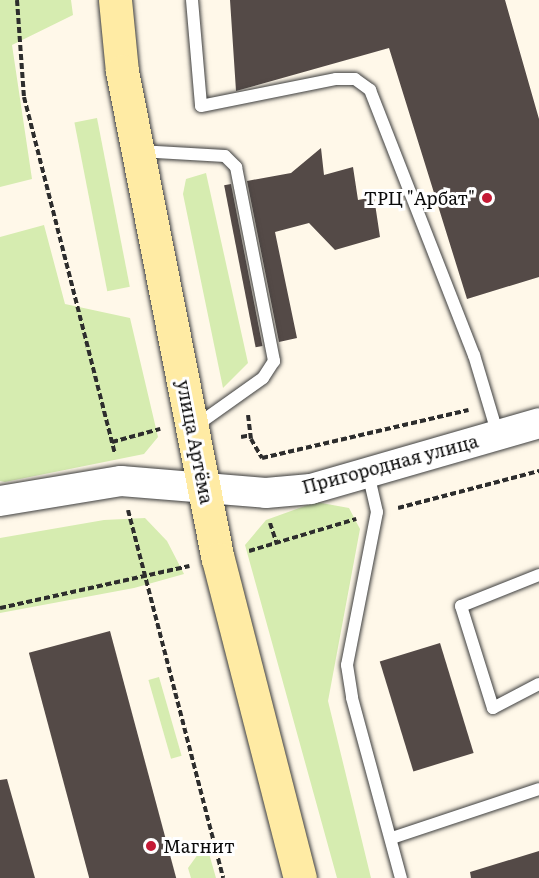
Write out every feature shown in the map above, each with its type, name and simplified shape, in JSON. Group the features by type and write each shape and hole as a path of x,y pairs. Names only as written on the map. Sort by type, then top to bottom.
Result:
{"main road":[{"name":"улица Артёма","path":"115,0 122,71 218,559 300,878"}],"street":[{"name":"Пригородная улица","path":"0,501 121,481 278,492 311,489 539,423"}],"lane":[{"path":"192,0 201,106 336,79 355,80 370,90 474,355 498,435"},
{"path":"138,152 225,156 236,167 274,361 271,371 245,392 193,427"},
{"path":"368,473 377,512 347,665 352,698 392,838 401,878"},
{"path":"539,575 460,606 493,708 539,684"},
{"path":"392,838 539,789"}],"path":[{"path":"17,0 24,97 117,463"},
{"path":"245,392 250,435 262,458 490,405"},
{"path":"112,442 160,429"},
{"path":"241,437 250,435"},
{"path":"127,508 141,574 223,878"},
{"path":"270,523 277,544"},
{"path":"0,608 141,574 190,566"}],"green space":[{"path":"0,0 71,0 73,15 12,45 32,179 0,187"},
{"path":"97,118 130,287 107,291 74,122"},
{"path":"206,173 248,363 223,388 183,194 186,179"},
{"path":"44,225 65,304 130,318 158,437 144,454 5,482 0,481 0,237"},
{"path":"316,502 349,508 360,529 328,701 371,878 337,878 245,545 266,520"},
{"path":"145,518 167,541 184,574 134,588 0,613 0,538 104,520"},
{"path":"159,677 182,756 171,759 148,680"},
{"path":"206,843 216,878 191,878 188,868"}],"building":[{"name":"ТРЦ \"Арбат\"","path":"230,0 505,0 539,119 539,277 467,299 389,48 236,91"},
{"path":"321,148 324,175 353,167 358,200 374,197 380,237 335,250 309,223 275,232 297,338 279,342 247,181 291,173"},
{"path":"231,184 262,346 256,347 224,185"},
{"path":"110,631 176,878 89,878 29,653"},
{"path":"440,643 474,753 413,771 380,661"},
{"path":"7,779 35,878 0,878 0,780"},
{"path":"539,851 539,878 471,878 470,872"}],"place":[{"name":"ТРЦ \"Арбат\"","path":"487,198"},
{"name":"Магнит","path":"151,846"}]}
